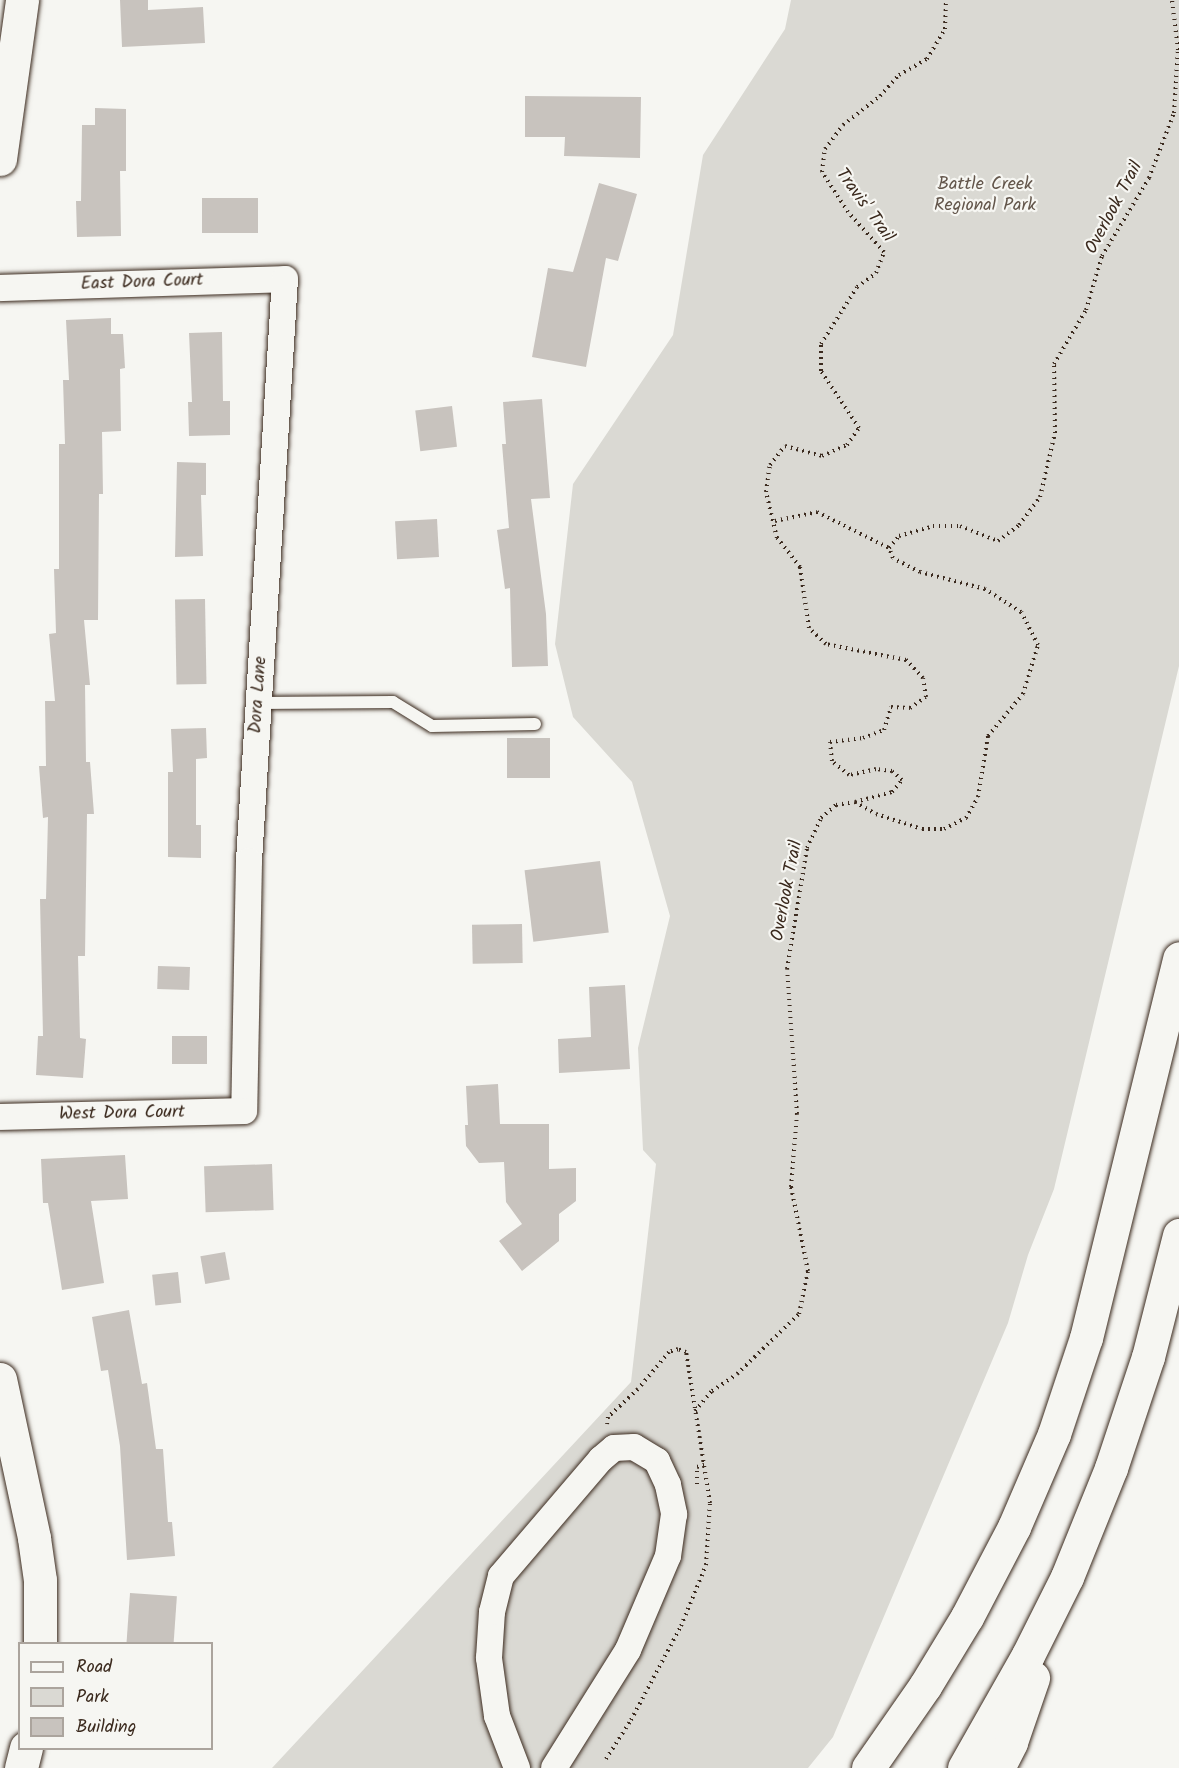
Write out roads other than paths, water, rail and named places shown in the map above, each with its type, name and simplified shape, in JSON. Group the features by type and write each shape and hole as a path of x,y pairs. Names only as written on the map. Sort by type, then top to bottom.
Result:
{"main road":[{"path":"0,159 22,0"},
{"path":"868,1768 925,1686 967,1617 1014,1527 1053,1434 1086,1338 1179,958"},
{"path":"998,1768 1011,1742 1067,1577 1111,1468 1144,1368 1179,1235"},
{"path":"0,1378 34,1538 40,1580 40,1642"},
{"path":"964,1768 1028,1655 1067,1577"},
{"path":"21,1768 26,1750"}],"street":[{"name":"East Dora Court","path":"0,288 285,279"},
{"name":"Dora Lane","path":"244,1111 249,861 285,279"},
{"name":"West Dora Court","path":"0,1117 244,1111"},
{"path":"517,1768 497,1716 489,1658 492,1612 501,1576 601,1459 614,1448 634,1447 657,1461 668,1485 674,1514 668,1556 628,1650 554,1768"}],"lane":[{"path":"258,704 393,702 432,726 535,724"}],"park label":[{"name":"Battle Creek Regional Park","path":"985,196"}]}
